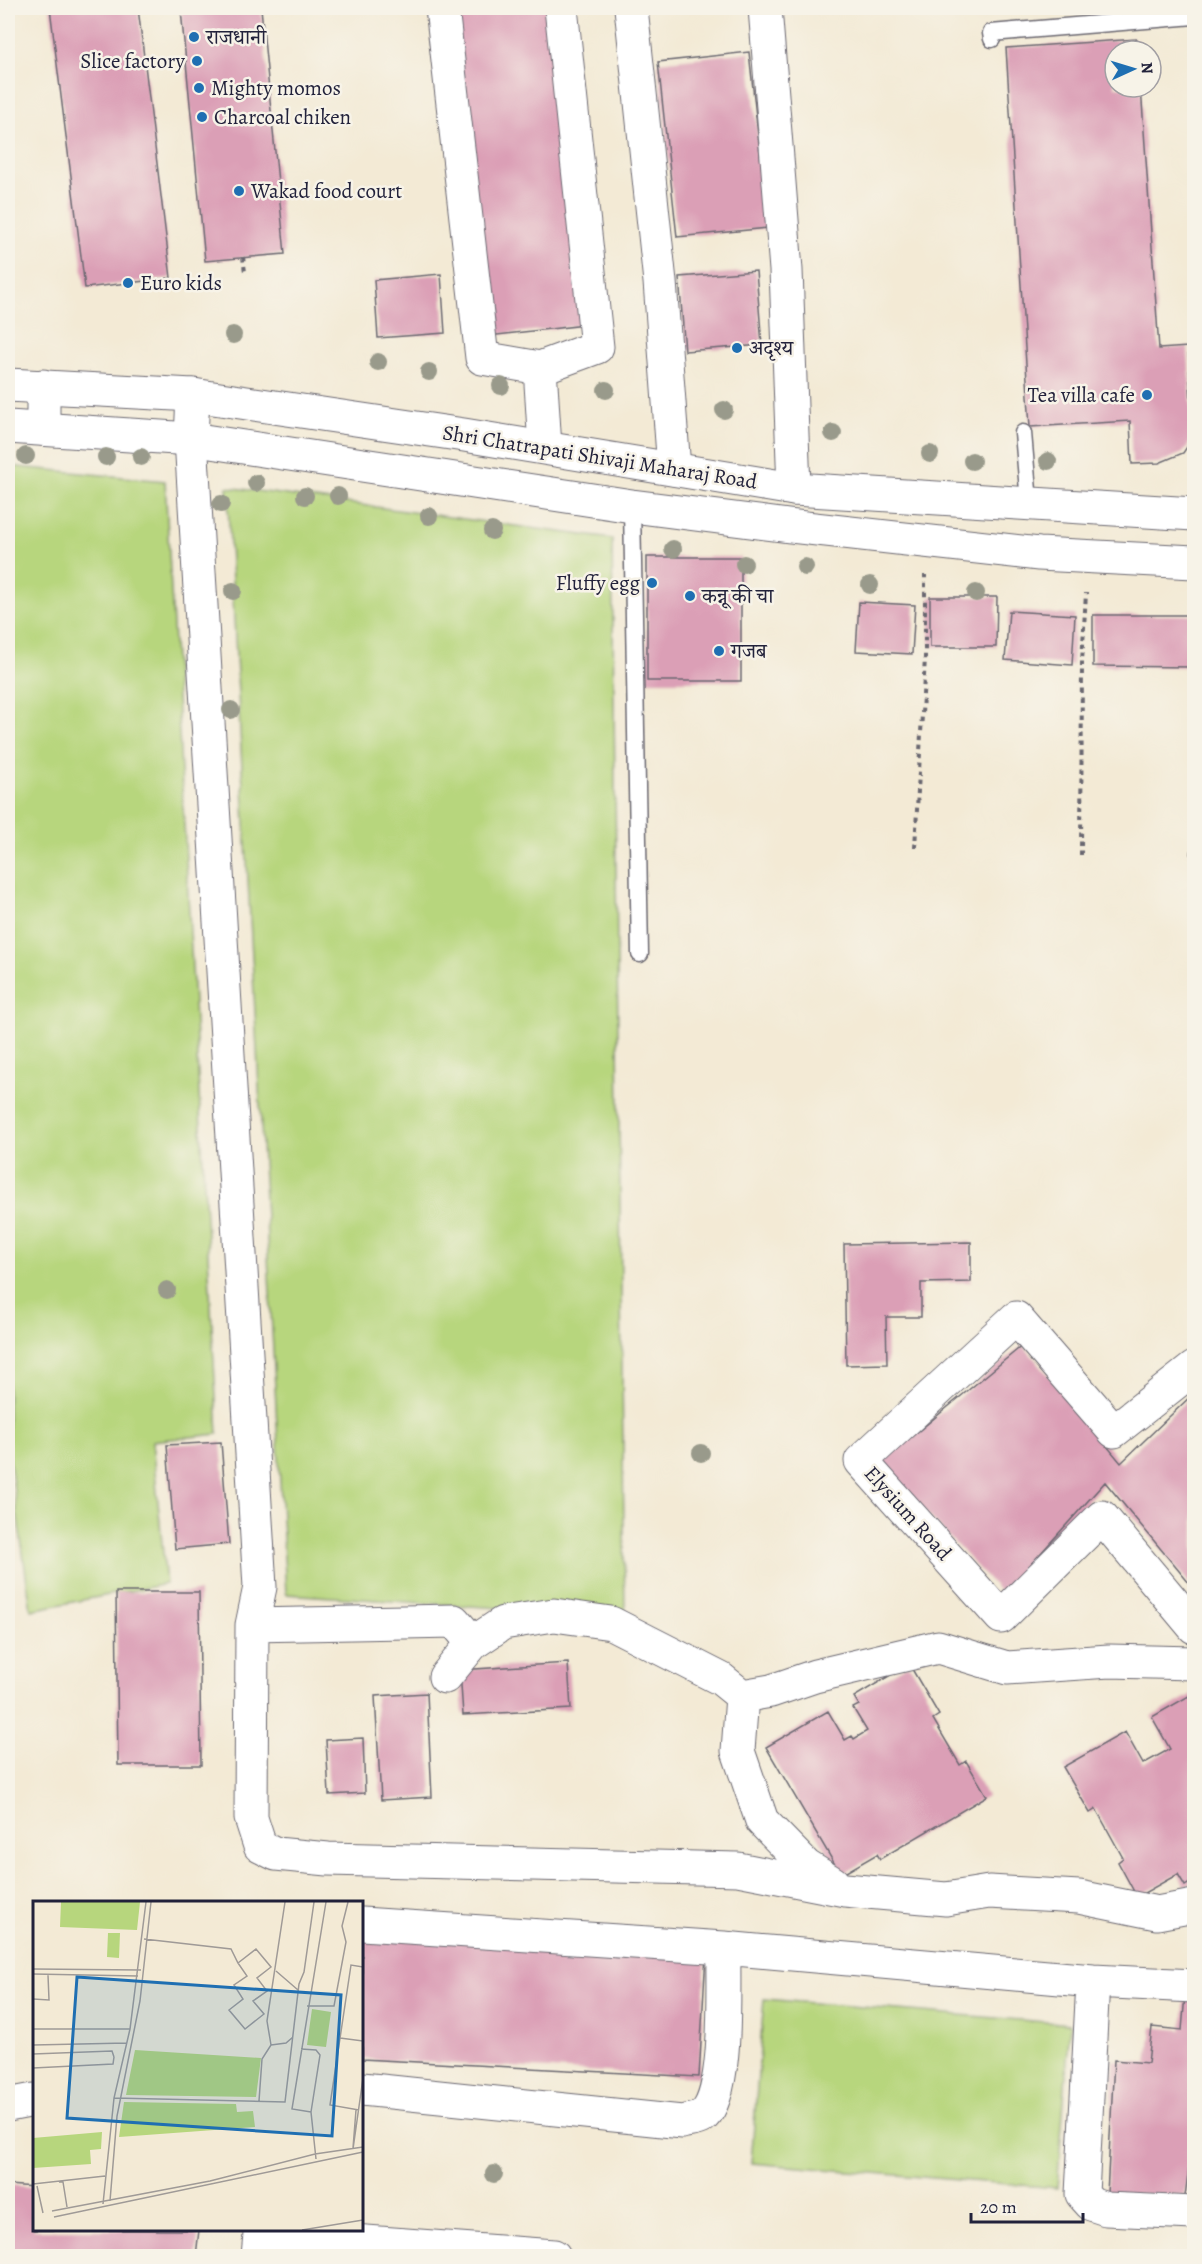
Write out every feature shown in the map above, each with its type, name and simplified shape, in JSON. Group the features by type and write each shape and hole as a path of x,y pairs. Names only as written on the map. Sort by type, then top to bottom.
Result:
{"street":[{"path":"442,8 482,358 540,369 597,347 561,8"},
{"path":"632,8 660,282 674,469"},
{"path":"765,8 786,270 800,527"},
{"path":"540,369 545,447"},
{"name":"Shri Chatrapati Shivaji Maharaj Road","path":"8,385 193,395 545,447 799,489 1194,514"},
{"path":"43,386 43,429"},
{"path":"193,395 191,439 260,1587 252,1625 251,1818 260,1846 276,1854 328,1859 738,1869 845,1890 946,1899 989,1892 1079,1897 1157,1913 1194,1906"},
{"name":"Shri Chatrapati Shivaji Maharaj Road","path":"8,427 191,439 632,506 927,542 1088,556 1194,562"},
{"name":"Elysium Road","path":"1194,1368 1114,1431 1016,1318 861,1461 1001,1617 1102,1517 1194,1627"},
{"path":"445,1677 473,1643 503,1623 555,1615 611,1623 721,1679 742,1696 771,1691 815,1676 938,1647 1006,1668 1109,1661 1194,1663"},
{"path":"252,1625 454,1621 473,1643"},
{"path":"742,1696 738,1751 762,1821 806,1866 845,1890"},
{"path":"363,1924 724,1948 1093,1982 1194,1986"},
{"path":"363,2089 682,2122 702,2117 714,2102 720,2080 724,1948"},
{"path":"1093,1982 1082,2194 1091,2204 1106,2209 1194,2213"},
{"path":"8,2105 33,2100"},
{"path":"258,2256 260,2234 554,2256"}],"lane":[{"path":"992,39 992,33 1194,16"},
{"path":"1023,433 1029,502"},
{"path":"632,506 640,954"}],"path":[{"path":"243,257 244,273"},
{"path":"915,848 925,657 927,542"},
{"path":"1081,855 1082,662 1088,556"},
{"path":"1191,855 1194,829"}],"green space":[{"path":"8,466 165,481 218,1434 152,1441 166,1584 31,1610 8,1448"},
{"path":"227,487 612,539 625,1616 286,1594"},
{"path":"764,1999 1070,2024 1057,2188 751,2163"}],"building":[{"path":"50,8 138,8 171,278 85,288"},
{"name":"Wakad food court","path":"261,8 285,254 205,261 181,10"},
{"path":"451,8 549,8 585,325 488,336"},
{"path":"1103,41 1103,99 1142,99 1159,349 1188,347 1193,438 1183,453 1159,463 1132,464 1130,421 1030,427 1006,48"},
{"path":"749,52 768,228 677,237 658,62"},
{"path":"756,271 762,345 685,351 679,277"},
{"path":"441,274 445,333 378,338 374,280"},
{"path":"647,557 741,557 741,681 647,681"},
{"path":"930,597 997,597 996,647 930,647"},
{"path":"859,602 915,605 912,654 856,651"},
{"path":"1009,611 1075,615 1072,665 1005,660"},
{"path":"1093,615 1194,615 1194,667 1093,666"},
{"path":"971,1242 971,1282 921,1283 921,1317 886,1317 887,1364 846,1365 844,1244"},
{"path":"1023,1345 1121,1463 1194,1393 1194,1589 1105,1482 1003,1595 880,1463"},
{"path":"221,1442 229,1544 175,1549 167,1445"},
{"path":"116,1592 199,1592 201,1765 118,1765"},
{"path":"568,1663 571,1709 463,1715 460,1670"},
{"path":"909,1664 939,1715 933,1719 960,1765 966,1761 987,1796 880,1859 877,1854 841,1875 766,1747 828,1711 845,1740 852,1736 854,1739 867,1731 853,1708 859,1705 854,1697"},
{"path":"427,1693 432,1797 381,1800 375,1696"},
{"path":"1194,1693 1194,1880 1185,1886 1178,1874 1137,1897 1118,1862 1123,1858 1096,1809 1090,1813 1063,1767 1125,1732 1143,1764 1170,1749 1152,1717"},
{"path":"363,1738 365,1793 329,1795 326,1740"},
{"path":"363,1936 706,1954 699,2077 363,2059"},
{"path":"1185,1995 1194,1996 1194,2168 1189,2167 1185,2196 1107,2194 1114,2060 1148,2063 1152,2027 1182,2030"},
{"path":"8,2185 33,2187 33,2231 199,2231 196,2256 8,2256"}],"place":[{"name":"राजधानी","path":"194,37"},
{"name":"Slice factory","path":"197,61"},
{"name":"Mighty momos","path":"199,88"},
{"name":"Charcoal chiken","path":"202,117"},
{"name":"Wakad food court","path":"239,191"},
{"name":"Euro kids","path":"128,283"},
{"name":"अदृश्य","path":"737,348"},
{"name":"Tea villa cafe","path":"1147,395"},
{"name":"Fluffy egg","path":"652,583"},
{"name":"कन्नू की चा","path":"690,596"},
{"name":"गजब","path":"719,651"}]}
